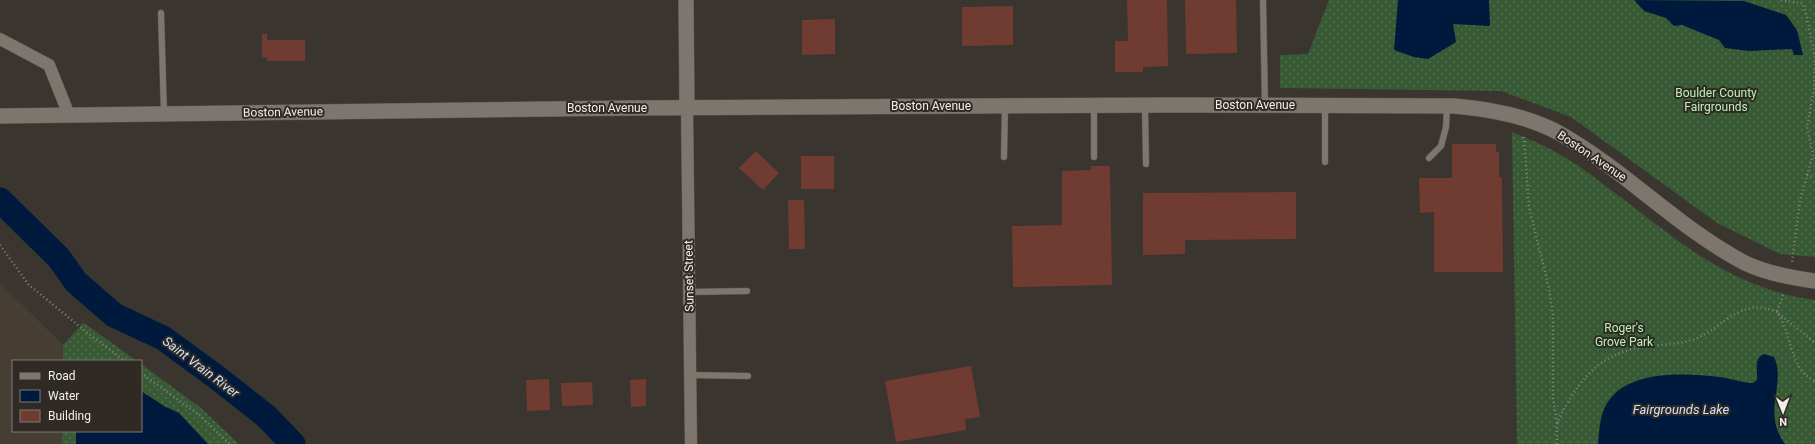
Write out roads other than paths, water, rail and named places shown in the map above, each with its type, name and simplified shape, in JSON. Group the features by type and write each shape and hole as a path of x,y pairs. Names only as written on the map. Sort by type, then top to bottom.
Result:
{"street":[{"path":"686,0 687,108"},
{"path":"0,39 49,65 69,115"},
{"name":"Boston Avenue","path":"0,116 1094,105 1447,106 1489,109 1524,119 1558,132 1586,150 1721,249 1746,263 1788,278 1815,281"},
{"name":"Sunset Street","path":"687,108 691,444"}],"lane":[{"path":"1263,0 1265,105"},
{"path":"162,13 164,114"},
{"path":"1094,105 1094,157"},
{"path":"1145,105 1146,164"},
{"path":"1324,105 1325,162"},
{"path":"1004,158 1005,106"},
{"path":"1428,158 1441,146 1446,127 1447,106"},
{"path":"689,292 746,292"},
{"path":"690,375 748,376"}],"water":[{"path":"1398,0 1489,0 1490,26 1453,24 1456,42 1428,59 1414,57 1394,50"},
{"path":"1634,0 1744,1 1786,15 1797,30 1803,55 1794,55 1792,49 1749,51 1725,48 1719,40 1682,25 1674,26 1666,18 1644,11"},
{"name":"Fairgrounds Lake","path":"1764,354 1774,357 1777,367 1778,377 1774,409 1775,420 1778,432 1785,444 1598,444 1600,424 1604,409 1615,393 1627,385 1642,379 1674,375 1719,377 1753,383 1757,380 1758,358"},
{"path":"142,392 164,406 179,413 208,444 76,444 76,432 142,432"}],"waterway":[{"name":"Saint Vrain River","path":"0,200 59,258 76,282 114,315 163,338 266,416 293,444"}],"park label":[{"name":"Boulder County Fairgrounds","path":"1716,100"},
{"name":"Roger's Grove Park","path":"1624,335"}]}
